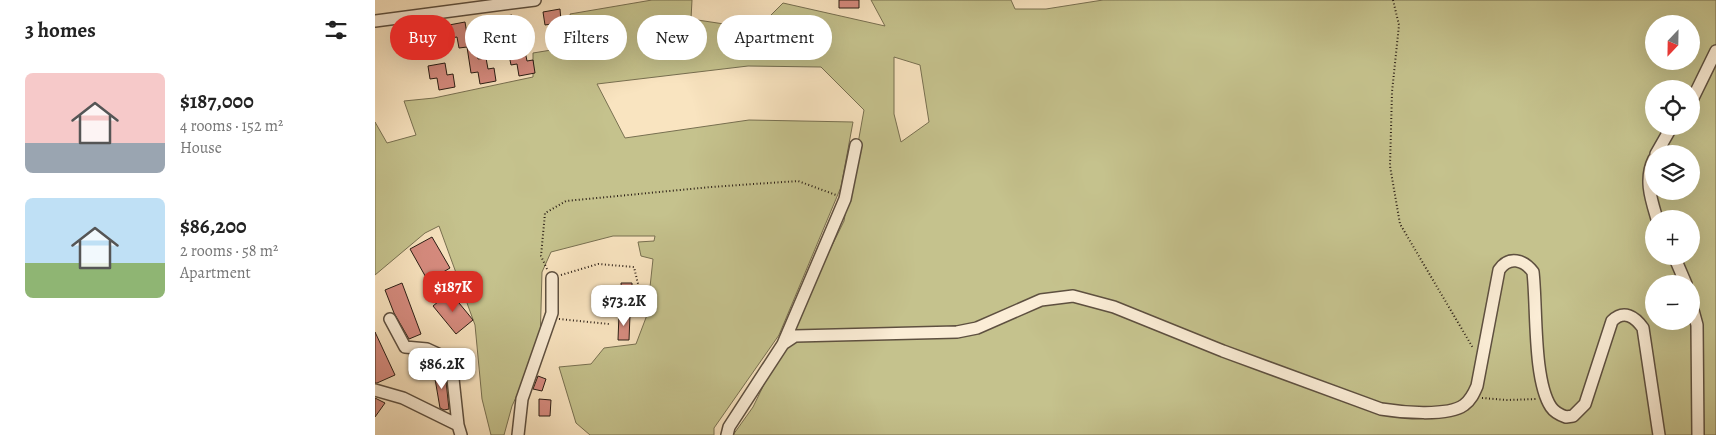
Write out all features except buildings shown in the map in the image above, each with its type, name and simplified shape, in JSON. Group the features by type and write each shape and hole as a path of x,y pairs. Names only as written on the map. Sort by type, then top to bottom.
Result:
{"street":[{"path":"375,21 527,0"},
{"path":"1700,84 1716,51"},
{"path":"727,435 729,427 783,344 845,199 856,145"},
{"path":"783,344 795,336 817,334 957,332 977,328 1041,300 1073,296 1114,307 1223,351 1381,409 1395,411 1443,411 1459,408 1472,397 1477,386 1499,270 1509,261 1523,262 1533,272 1537,351 1546,398 1558,415 1566,418 1573,416 1585,404 1612,321 1617,316 1628,314 1637,319 1643,328 1659,435"},
{"path":"518,435 522,398 550,319 553,278"},
{"path":"390,319 405,348 427,349 451,360 460,430"},
{"path":"1697,330 1698,435"},
{"path":"375,390 403,398 460,430"}],"path":[{"path":"1393,0 1399,25 1392,92 1390,166 1400,224 1481,362"},
{"path":"639,288 634,267 598,264 553,278 541,256 545,213 566,201 798,181 845,199"},
{"path":"550,319 609,324"},
{"path":"1472,397 1507,400 1546,398"}],"shaded area":[{"path":"652,0 692,0 691,15 637,15 637,60 707,60 707,21 717,23 717,60 832,60 832,15 771,15 783,3 885,26 871,0 1011,0 1015,9 1046,9 1103,0 1716,0 1716,435 733,435 753,407 844,221 864,110 821,67 748,66 597,84 625,138 749,120 853,122 841,187 779,335 714,428 714,435 590,435 576,423 559,367 591,364 604,348 636,344 647,315 653,259 641,256 638,242 654,241 655,236 613,236 551,252 542,272 540,345 512,406 504,435 491,435 482,399 475,325 439,226 425,233 375,275 375,122 387,143 416,135 404,101 434,98 533,77 535,53 545,51 545,60 627,60 627,15 570,15","holes":["894,57 920,65 929,122 901,142 894,114"]}]}
